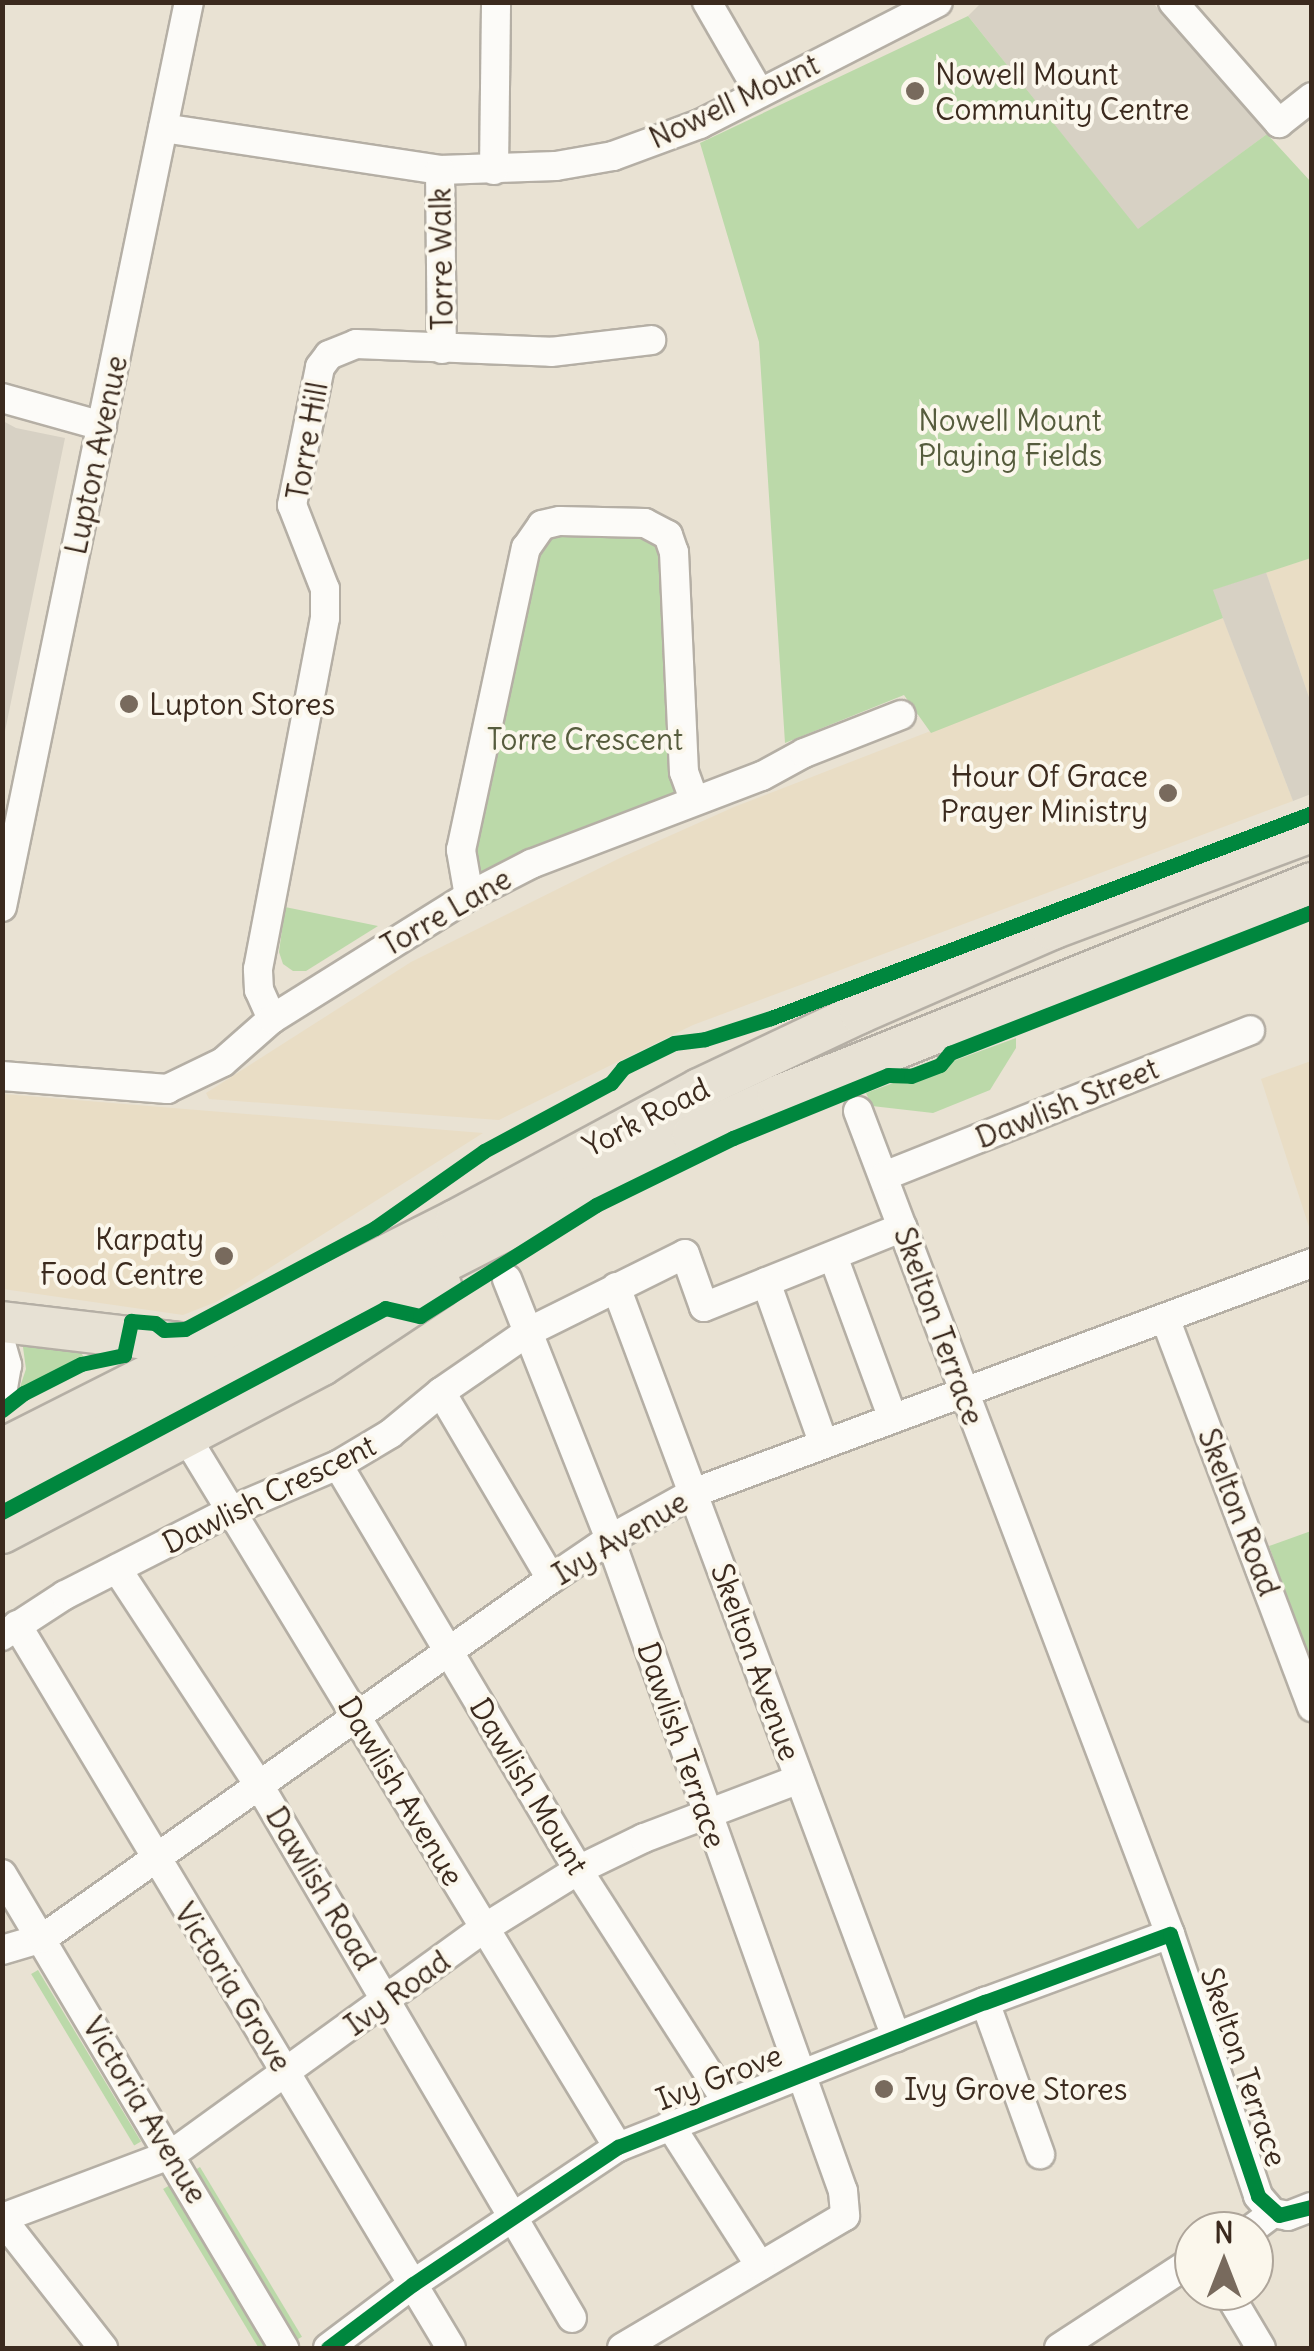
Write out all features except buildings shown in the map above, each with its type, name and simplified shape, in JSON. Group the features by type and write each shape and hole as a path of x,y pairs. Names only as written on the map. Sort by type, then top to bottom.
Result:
{"highway":[{"name":"York Road","path":"2,1449 698,1090 860,1013 1052,929 1312,832"},
{"name":"York Road","path":"2,1488 612,1173 778,1096 1312,883"},
{"path":"2,1533 191,1453 612,1173"},
{"path":"2,1322 208,1346"}],"street":[{"name":"Lupton Avenue","path":"2,907 190,2"},
{"path":"494,170 496,2"},
{"path":"707,2 759,92"},
{"name":"Nowell Mount","path":"162,128 440,170 494,170 613,156 700,124 938,2"},
{"path":"1177,4 1280,123 1312,98"},
{"name":"Torre Walk","path":"440,170 442,349"},
{"name":"Torre Hill","path":"272,1019 259,990 258,969 325,618 325,589 292,505 314,380 320,366 342,348 551,352 651,340"},
{"path":"2,398 102,426"},
{"path":"469,896 461,850 526,548 542,525 560,521 646,523 668,535 674,552 684,772 694,800"},
{"name":"Torre Lane","path":"2,1076 167,1089 223,1062 272,1019 469,896 532,864 762,776 804,753 901,715"},
{"name":"Dawlish Street","path":"884,1176 1250,1030"},
{"name":"Skelton Terrace","path":"858,1111 1170,1934 1258,2196 1272,2211"},
{"path":"823,1442 766,1282 903,1227"},
{"name":"Dawlish Crescent","path":"10,1631 230,1510 338,1465 390,1434 441,1392 528,1332 685,1254 704,1308 766,1282"},
{"path":"833,1256 892,1416"},
{"name":"Ivy Avenue","path":"2,1950 43,1938 610,1539 693,1493 1312,1263"},
{"name":"Dawlish Terrace","path":"508,1279 610,1539 705,1813 844,2191 845,2216 760,2266"},
{"name":"Skelton Avenue","path":"616,1288 896,2037"},
{"name":"Skelton Road","path":"1165,1318 1312,1706"},
{"path":"2,1347 7,1365 2,1392"},
{"path":"441,1392 552,1579"},
{"name":"Dawlish Avenue","path":"191,1453 357,1716 618,2147"},
{"name":"Dawlish Mount","path":"338,1465 578,1870 728,2102"},
{"name":"Dawlish Road","path":"117,1569 259,1786 388,1999 572,2318"},
{"name":"Victoria Grove","path":"10,1631 287,2074 451,2348"},
{"name":"Ivy Road","path":"2,2218 172,2154 483,1929 578,1870 705,1813 799,1779"},
{"name":"Victoria Avenue","path":"2,1874 284,2348"},
{"name":"Ivy Grove","path":"328,2348 413,2284 618,2147 985,2002 1170,1934"},
{"path":"985,2002 1040,2154"},
{"path":"622,2348 760,2266 670,2124"},
{"path":"1274,2213 1288,2216 1312,2207"},
{"path":"2,2218 103,2348"},
{"path":"1059,2348 1174,2273"},
{"path":"1238,2311 1261,2348"}],"shaded area":[{"path":"981,3 1153,3 1267,134 1138,230 968,16"},
{"path":"3,421 16,428 65,438 3,741"},
{"path":"1311,558 1311,703 1266,572"},
{"path":"1266,572 1311,703 1311,794 1293,801 1212,590"},
{"path":"1223,618 1293,801 693,1025 499,1120 209,1099 206,1093 411,962 620,858 734,807"},
{"path":"1312,1061 1311,1233 1261,1079"},
{"path":"3,1094 483,1133 216,1302 183,1315 3,1289"}],"green space":[{"name":"Nowell Mount Playing Fields","path":"968,16 1138,229 1267,134 1311,182 1311,558 1213,590 1223,618 931,733 904,695 785,743 759,342 700,143"},
{"name":"Torre Crescent","path":"662,529 694,800 463,881 534,531"},
{"path":"285,907 378,926 306,971 293,971 283,964 279,952"},
{"path":"1016,1038 1016,1048 990,1090 933,1113 872,1106 866,1093"},
{"path":"22,1340 78,1349 84,1357 120,1346 18,1393 26,1369"},
{"path":"1312,1531 1311,1665 1269,1546"},
{"path":"38,1970 141,2141 134,2146 31,1974"},
{"path":"200,2167 302,2337 295,2341 193,2171"},
{"path":"170,2185 268,2348 259,2348 163,2189"}],"cycle path":[{"path":"2,1410 24,1393 81,1364 124,1355 131,1321 155,1323 164,1330 185,1329 375,1228 484,1151 611,1083 623,1068 674,1043 705,1039 771,1018 1312,813"},
{"path":"2,1512 385,1308 420,1316 596,1205 733,1138 888,1075 911,1076 940,1065 950,1053 1312,912"},
{"path":"328,2348 413,2284 618,2147 985,2002 1170,1934 1258,2196 1279,2215 1312,2207"}],"place":[{"name":"Nowell Mount Community Centre","path":"915,91"},
{"name":"Lupton Stores","path":"129,704"},
{"name":"Hour Of Grace Prayer Ministry","path":"1168,793"},
{"name":"Karpaty Food Centre","path":"224,1256"},
{"name":"Ivy Grove Stores","path":"884,2089"}]}
